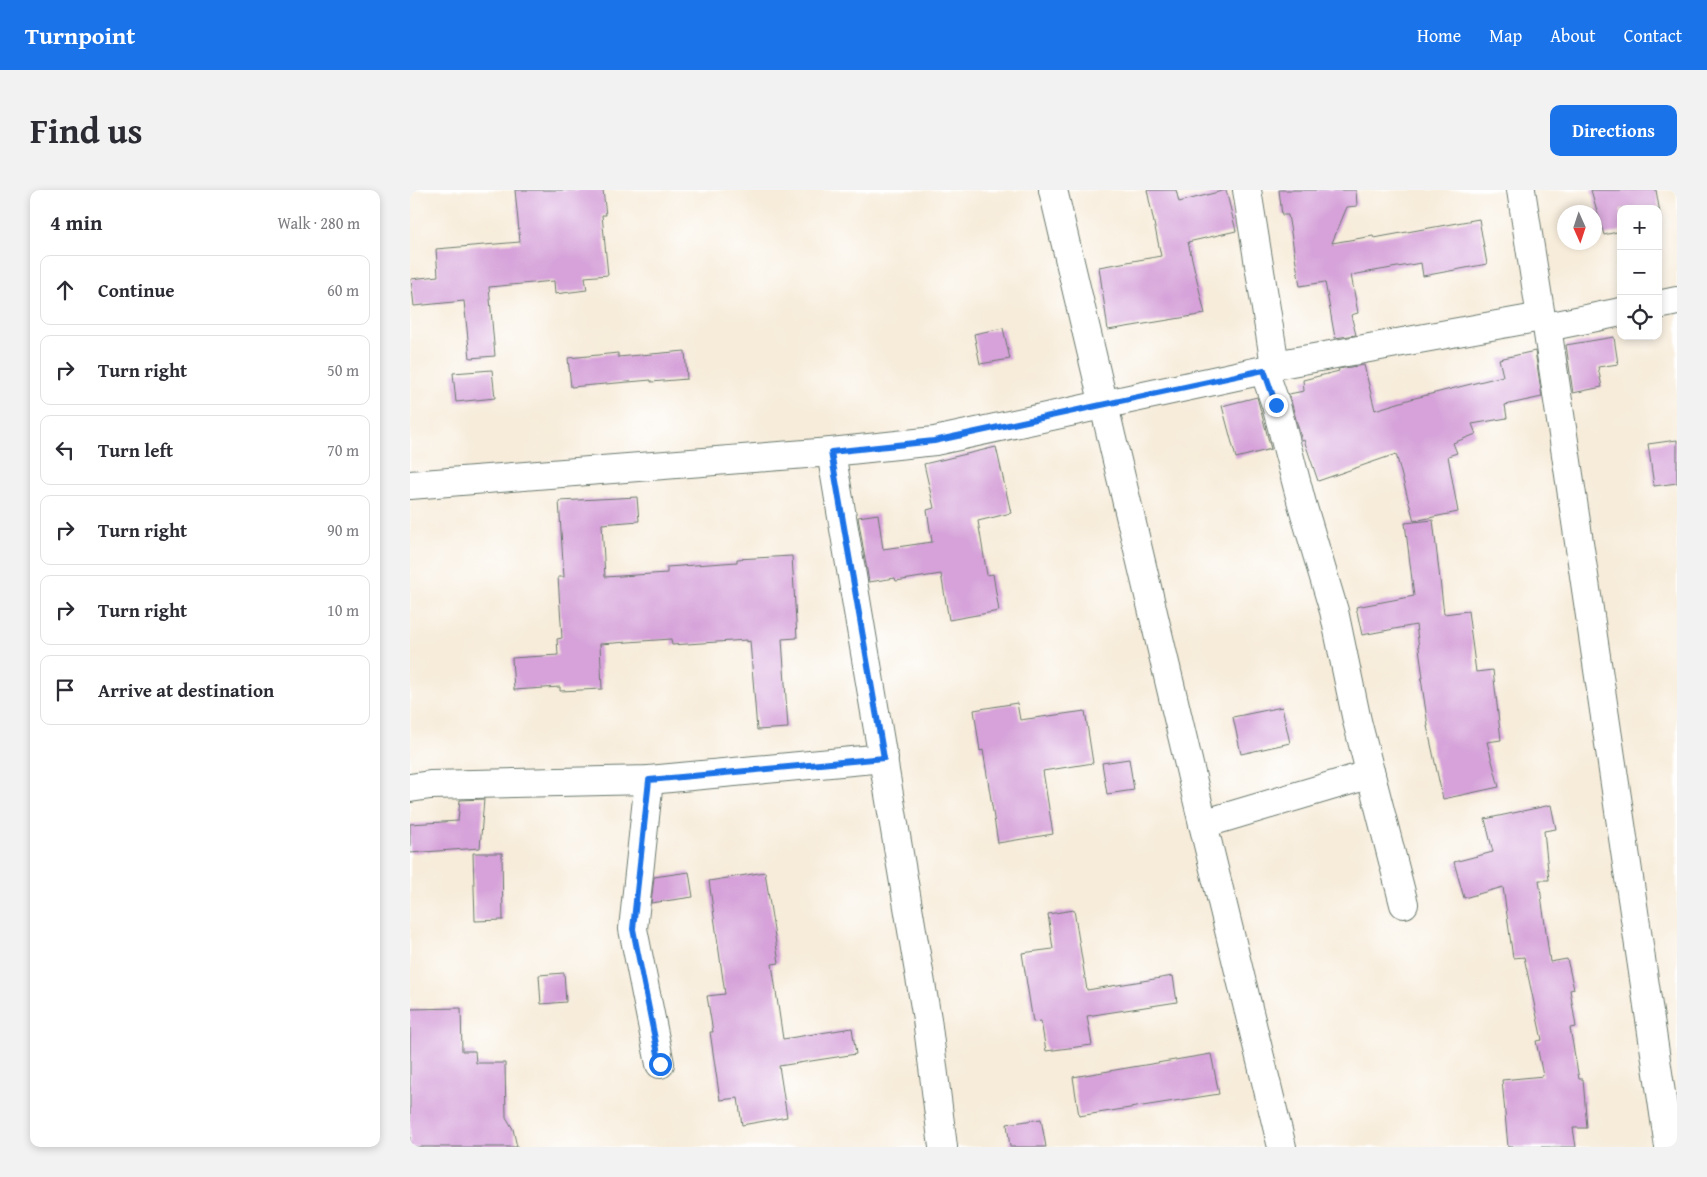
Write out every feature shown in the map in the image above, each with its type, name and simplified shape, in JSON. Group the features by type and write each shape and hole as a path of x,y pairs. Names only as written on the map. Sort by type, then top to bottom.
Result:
{"street":[{"path":"1053,190 1203,824 1282,1147"},
{"path":"1247,190 1276,405 1302,504 1334,611 1357,721 1404,904"},
{"path":"1521,190 1544,322 1669,1147"},
{"path":"1662,304 1677,301"},
{"path":"410,485 831,452 934,441 1270,368 1544,322 1617,313"},
{"path":"831,452 928,1019 943,1147"},
{"path":"410,788 440,785 649,780 884,758"},
{"path":"1203,824 1371,774"},
{"path":"649,780 633,929 660,1064"}],"building":[{"path":"515,190 603,190 606,215 602,215 608,275 585,277 587,290 555,294 554,281 489,287 495,356 470,358 464,301 414,306 411,279 438,276 436,249 520,242"},
{"path":"1147,190 1176,190 1179,202 1226,190 1236,231 1188,242 1205,314 1108,330 1099,267 1161,256"},
{"path":"1279,190 1356,190 1357,206 1347,207 1332,243 1373,236 1374,238 1479,219 1487,264 1423,276 1421,263 1351,275 1358,313 1351,315 1356,335 1335,338 1325,282 1300,286 1288,215 1282,215"},
{"path":"1591,190 1656,190 1659,205 1617,205 1617,232 1604,235 1602,228 1602,205 1595,205"},
{"path":"1003,328 1010,359 980,364 974,334"},
{"path":"1614,337 1618,364 1598,367 1602,387 1573,393 1566,345"},
{"path":"685,351 687,379 571,387 568,358 618,353 618,357"},
{"path":"1535,351 1542,397 1505,405 1507,418 1472,424 1476,434 1453,443 1457,453 1448,456 1458,512 1414,521 1396,454 1318,481 1304,440 1302,441 1289,394 1304,391 1303,380 1339,371 1338,369 1364,365 1375,410 1503,376 1499,359"},
{"path":"492,370 495,398 456,402 453,373"},
{"path":"1257,397 1271,449 1236,458 1222,406"},
{"path":"1677,440 1677,483 1654,486 1648,444"},
{"path":"996,447 1011,513 978,521 987,575 993,574 999,611 949,620 941,574 896,581 895,578 869,582 858,517 878,514 883,549 932,542 927,510 934,508 924,464"},
{"path":"637,497 639,521 602,524 605,577 667,573 667,567 737,562 737,559 792,556 797,638 782,639 788,728 757,730 750,641 747,642 747,640 672,645 671,639 600,644 602,689 560,691 560,687 514,690 512,658 558,655 557,639 562,638 558,577 564,577 559,501"},
{"path":"1433,520 1444,614 1468,611 1476,672 1493,670 1501,740 1487,742 1499,787 1443,799 1427,726 1416,625 1362,635 1356,607 1414,596 1405,523"},
{"path":"1017,703 1020,720 1085,711 1093,763 1043,771 1053,834 998,843 983,750 980,751 974,710"},
{"path":"1282,707 1290,743 1241,754 1233,717"},
{"path":"1129,759 1134,790 1107,794 1102,763"},
{"path":"484,799 480,848 410,853 410,824 458,821 460,800"},
{"path":"1551,805 1556,829 1544,831 1549,880 1539,880 1550,962 1567,959 1574,989 1570,990 1576,1027 1570,1028 1579,1079 1583,1079 1587,1128 1573,1128 1576,1147 1508,1147 1502,1080 1543,1076 1536,1041 1542,1040 1524,957 1513,958 1503,887 1464,898 1454,862 1493,852 1485,819"},
{"path":"473,853 502,853 503,920 475,921"},
{"path":"689,872 693,897 651,903 654,877"},
{"path":"765,872 779,963 772,964 783,1039 852,1028 856,1054 779,1066 787,1117 742,1125 738,1098 720,1100 710,1032 713,1032 707,996 725,994 709,881"},
{"path":"1074,910 1087,990 1173,976 1177,1002 1087,1016 1092,1045 1046,1051 1041,1021 1033,1022 1022,953 1053,949 1048,914"},
{"path":"564,973 566,1002 541,1004 539,975"},
{"path":"461,1008 462,1051 475,1051 476,1063 505,1063 506,1117 513,1129 517,1147 410,1147 410,1009"},
{"path":"1211,1054 1219,1094 1079,1116 1073,1077"},
{"path":"1041,1119 1046,1147 1010,1147 1007,1124"}],"route":[{"path":"660,1064 633,929 649,780 884,758 831,452 934,441 1264,370 1276,405"}]}
